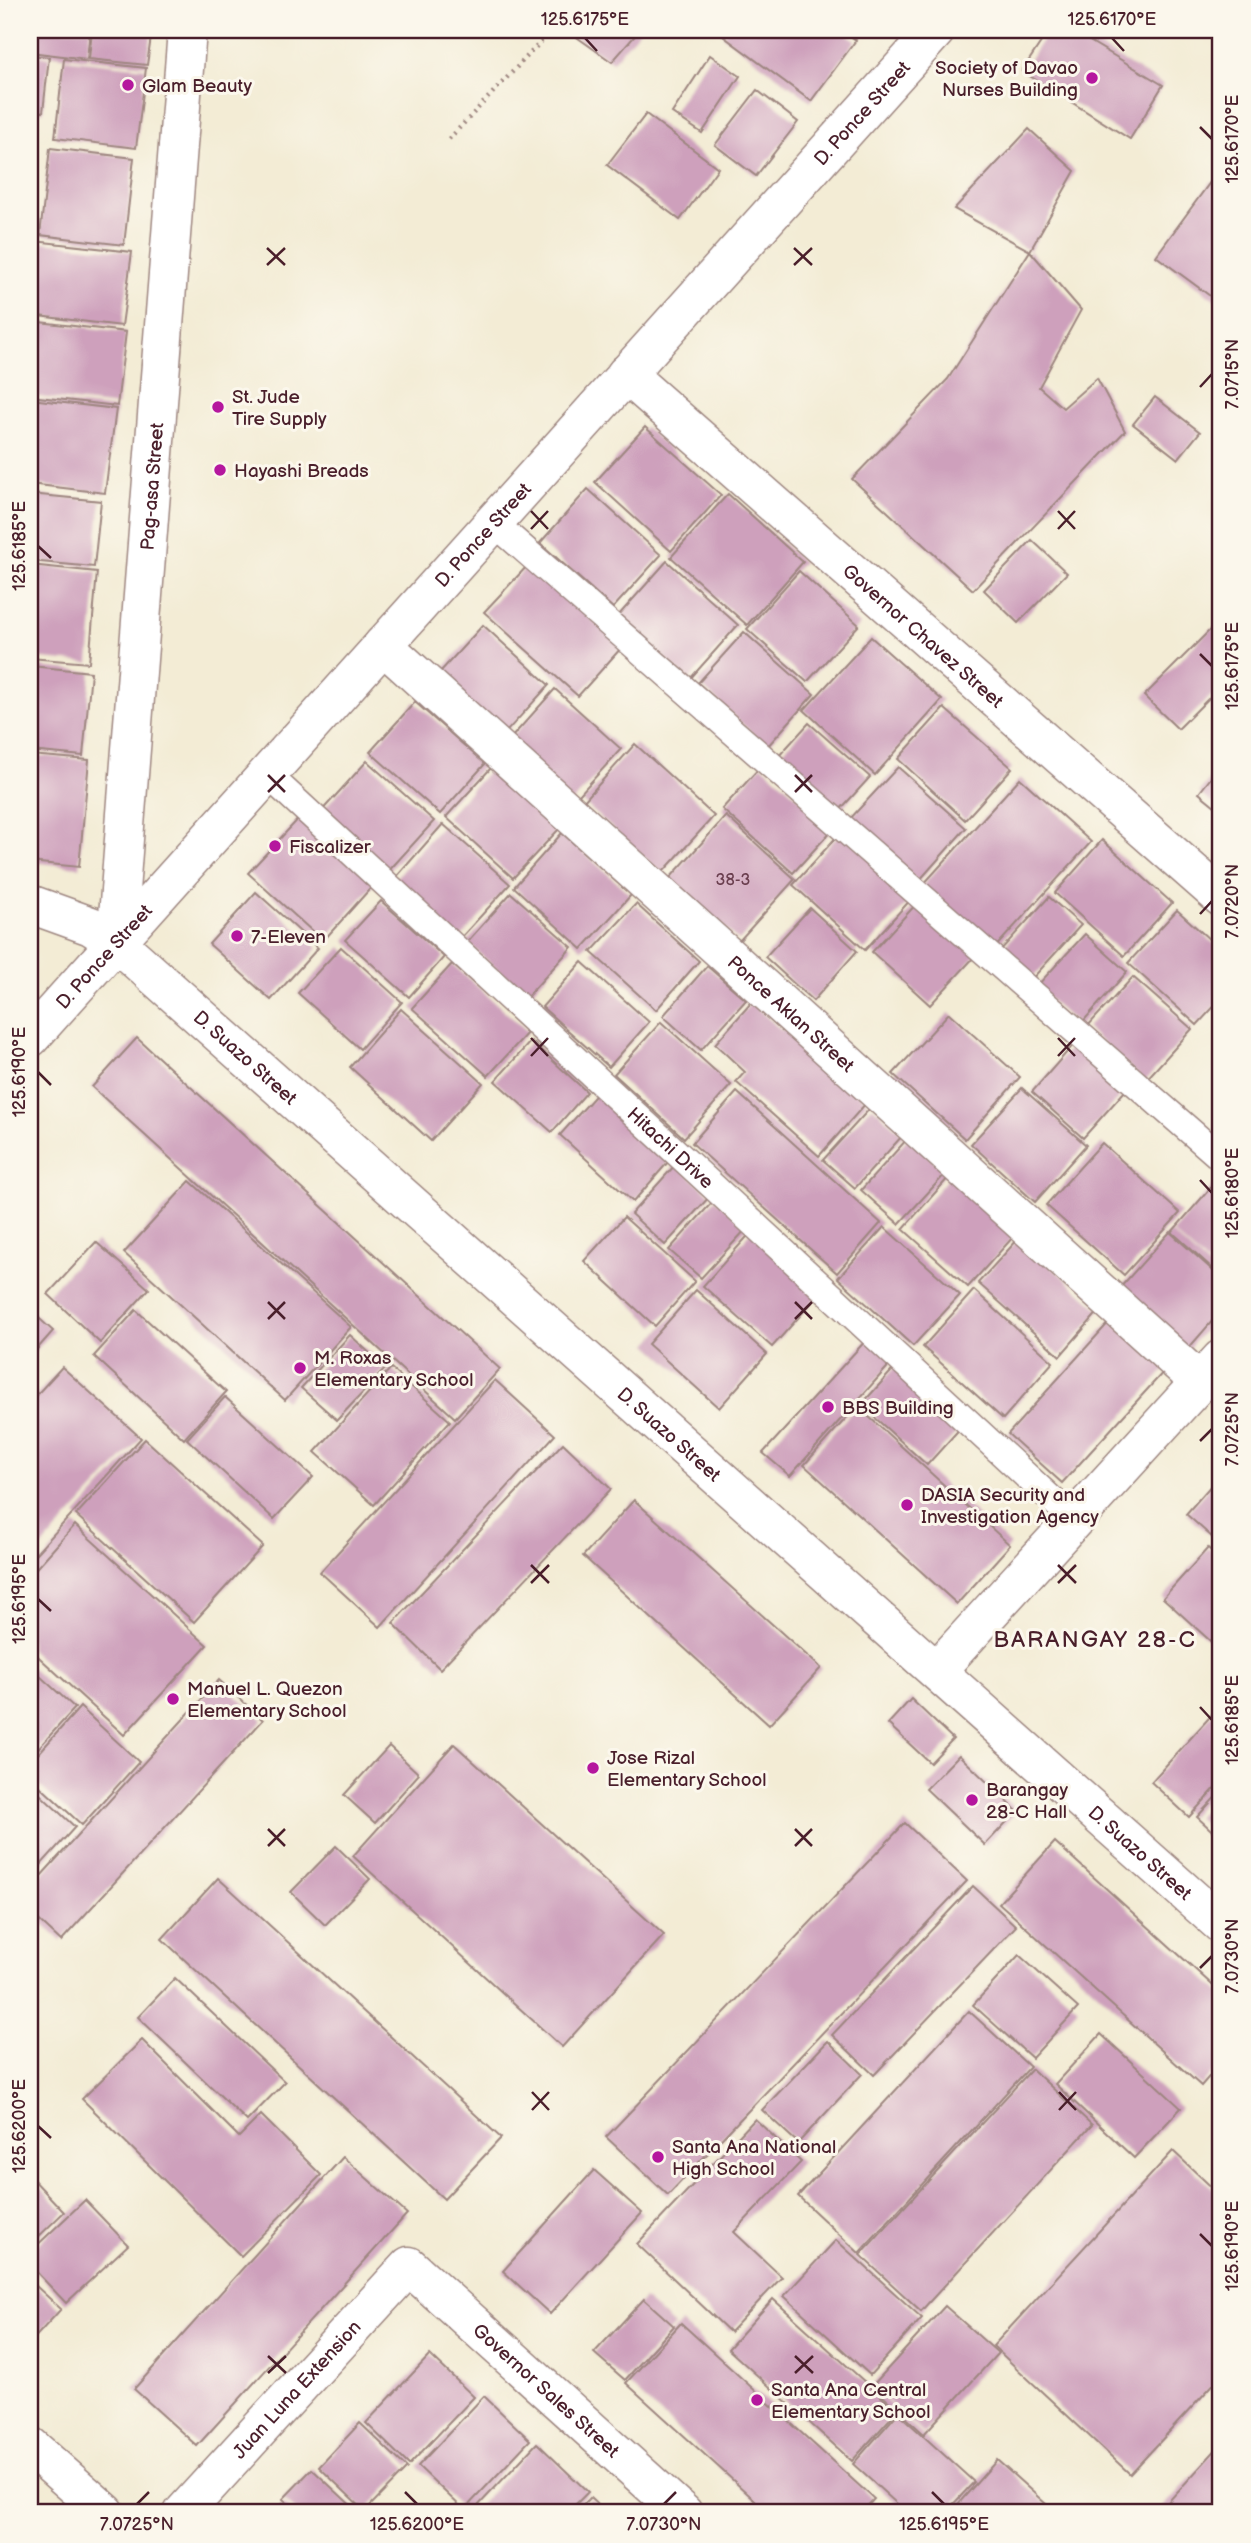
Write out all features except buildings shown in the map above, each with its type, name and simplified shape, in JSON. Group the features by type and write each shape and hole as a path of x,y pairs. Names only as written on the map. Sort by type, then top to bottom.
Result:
{"street":[{"name":"Pag-asa Street","path":"116,942 187,30"},
{"name":"D. Ponce Street","path":"30,1038 936,30"},
{"name":"Governor Chavez Street","path":"626,374 1221,897"},
{"name":"Ponce Aklan Street","path":"383,645 1211,1371"},
{"name":"D. Suazo Street","path":"30,904 91,926 116,942 1221,1924"},
{"path":"937,1670 1211,1371"},
{"name":"Juan Luna Extension","path":"184,2513 409,2266"},
{"name":"Governor Sales Street","path":"409,2266 683,2513"},
{"path":"30,2446 106,2513"}],"lane":[{"path":"493,522 1221,1158"},
{"name":"Hitachi Drive","path":"267,774 1074,1520"}],"path":[{"path":"449,139 552,30"}],"place":[{"name":"Society of Davao Nurses Building","path":"1092,78"},
{"name":"Glam Beauty","path":"128,85"},
{"name":"St. Jude Tire Supply","path":"218,407"},
{"name":"Hayashi Breads","path":"220,470"},
{"name":"Fiscalizer","path":"275,846"},
{"name":"7-Eleven","path":"237,936"},
{"name":"M. Roxas Elementary School","path":"300,1368"},
{"name":"BBS Building","path":"828,1407"},
{"name":"DASIA Security and Investigation Agency","path":"907,1505"},
{"name":"Manuel L. Quezon Elementary School","path":"173,1699"},
{"name":"Jose Rizal Elementary School","path":"593,1768"},
{"name":"Barangay 28-C Hall","path":"972,1800"},
{"name":"Santa Ana National High School","path":"658,2157"},
{"name":"Santa Ana Central Elementary School","path":"757,2400"}],"district":[{"name":"BARANGAY 28-C","path":"1095,1639"}]}
